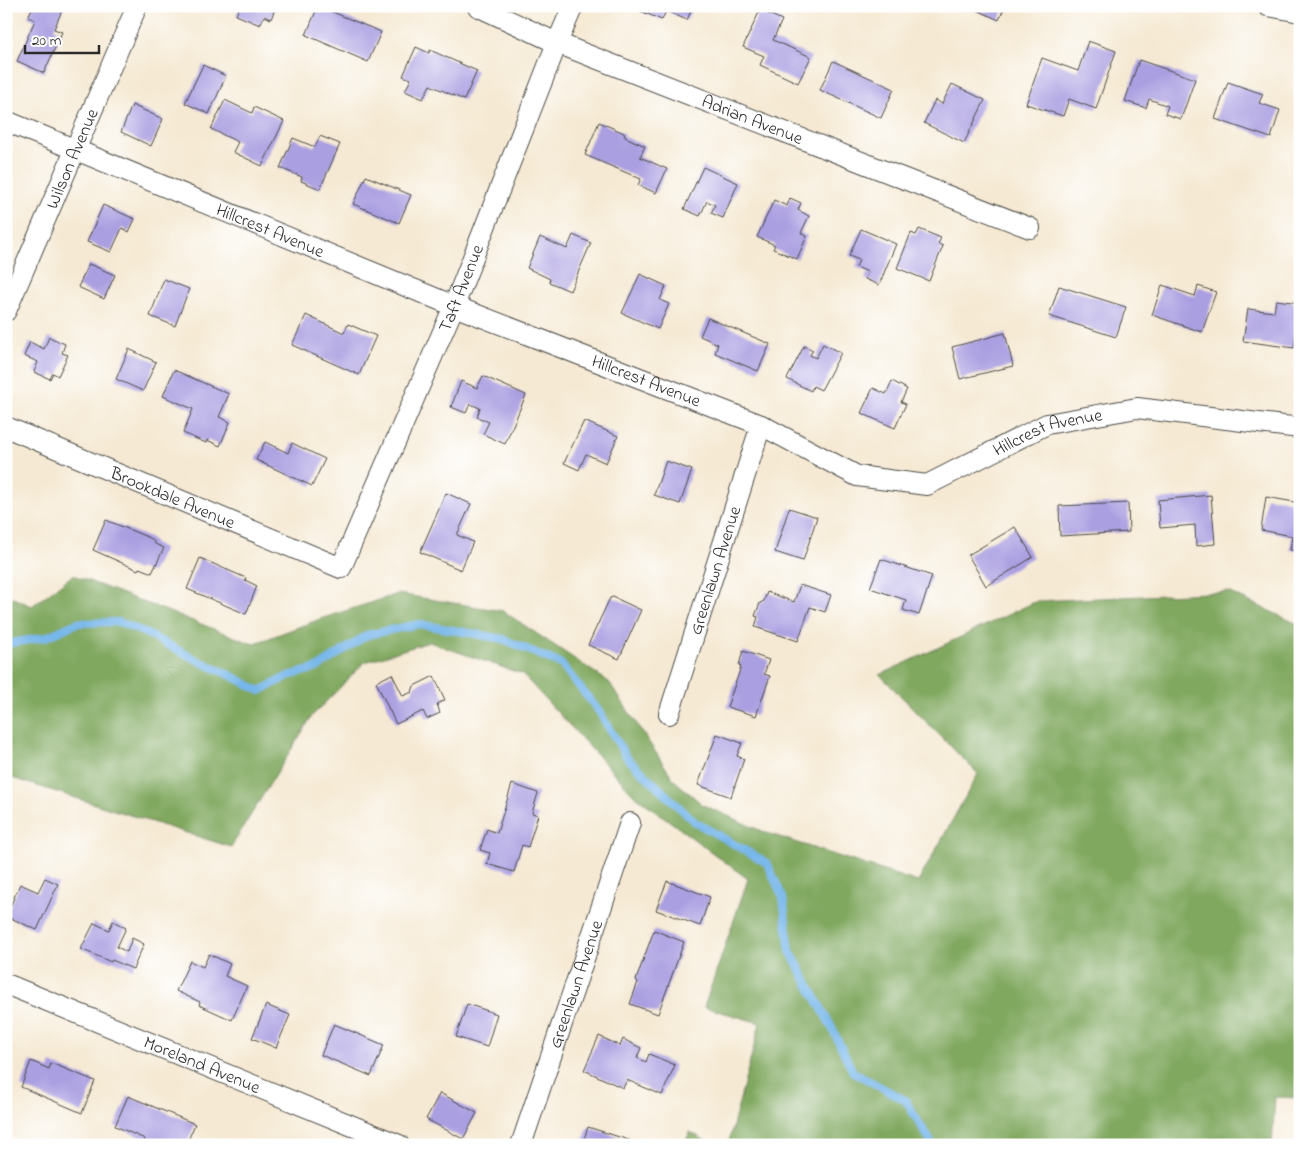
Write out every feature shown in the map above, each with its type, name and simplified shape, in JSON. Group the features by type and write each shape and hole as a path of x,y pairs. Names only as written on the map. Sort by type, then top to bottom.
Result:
{"street":[{"name":"Wilson Avenue","path":"6,311 137,6"},
{"name":"Adrian Avenue","path":"477,6 557,43 1030,228"},
{"name":"Taft Avenue","path":"341,568 454,306 573,6"},
{"path":"1268,6 1300,12"},
{"name":"Hillcrest Avenue","path":"6,121 454,306 761,425 857,476 927,485 1047,424 1137,408 1300,428"},
{"name":"Greenlawn Avenue","path":"669,714 761,425"},
{"name":"Brookdale Avenue","path":"6,427 341,568"},
{"name":"Greenlawn Avenue","path":"521,1145 630,823"},
{"name":"Moreland Avenue","path":"6,984 399,1145"}],"green space":[{"path":"73,575 253,644 320,619 398,594 503,611 609,682 674,780 703,805 764,832 918,882 978,774 880,675 1037,601 1228,592 1300,625 1300,1098 1275,1097 1272,1145 728,1145 760,1023 704,1007 748,879 634,795 522,674 429,642 365,662 312,716 231,847 6,776 6,595 32,606"},
{"path":"690,1132 713,1145 684,1145"}],"building":[{"path":"33,6 64,6 54,29 62,32 44,73 17,61 35,20 28,17"},
{"path":"240,6 276,6 271,19 264,16 260,25 236,15"},
{"path":"318,6 381,32 368,62 306,35"},
{"path":"640,6 693,6 687,20 666,11 662,20 638,10"},
{"path":"968,6 1005,6 999,20"},
{"path":"760,10 782,20 773,40 811,57 798,83 760,65 764,56 743,47"},
{"path":"1088,41 1116,51 1096,109 1069,99 1063,116 1026,104 1042,58 1078,71"},
{"path":"416,47 429,53 430,50 477,71 464,100 430,85 423,99 405,91 411,79 403,76"},
{"path":"1139,60 1195,79 1181,119 1165,114 1168,106 1149,99 1146,108 1125,101"},
{"path":"833,61 894,89 881,118 820,90"},
{"path":"203,65 226,76 209,114 185,103"},
{"path":"1228,82 1263,94 1259,103 1280,110 1271,138 1215,119"},
{"path":"952,84 985,100 964,143 924,123 935,100 942,104"},
{"path":"225,100 252,113 254,107 284,121 262,166 233,152 238,142 211,129"},
{"path":"132,105 163,119 151,146 121,132"},
{"path":"599,122 624,133 625,137 645,146 640,157 667,169 656,193 638,185 641,179 585,155"},
{"path":"320,136 340,144 320,189 301,181 302,177 280,168 293,138 315,147"},
{"path":"703,167 738,183 723,218 711,213 715,205 707,201 700,216 684,209"},
{"path":"366,176 411,195 399,223 353,204"},
{"path":"790,198 801,203 798,210 809,216 801,233 807,236 797,259 773,249 775,245 757,237 774,200 787,206"},
{"path":"103,205 135,219 129,232 122,228 111,252 87,242"},
{"path":"861,229 896,244 879,285 865,279 868,272 856,267 859,260 849,256"},
{"path":"919,229 941,238 938,244 943,246 929,281 897,268 911,233 916,235"},
{"path":"573,235 591,243 570,291 549,282 550,279 527,268 540,237 567,249"},
{"path":"89,264 115,275 104,299 78,287"},
{"path":"640,274 666,286 660,300 669,304 658,329 622,313"},
{"path":"164,279 189,289 175,326 150,316"},
{"path":"1162,285 1195,296 1198,286 1216,292 1202,332 1152,315"},
{"path":"1059,286 1126,307 1116,337 1049,316"},
{"path":"1276,300 1300,303 1294,348 1243,341 1248,309 1274,312"},
{"path":"306,315 344,333 348,324 376,336 359,375 292,345"},
{"path":"708,318 770,344 758,371 715,353 718,344 700,336"},
{"path":"1005,333 1013,366 960,379 952,347"},
{"path":"49,337 65,344 62,353 68,355 58,376 53,373 50,379 34,372 38,362 24,356 30,342 44,349"},
{"path":"823,344 841,353 821,390 813,386 811,391 787,379 804,346 813,350 810,355 816,358"},
{"path":"129,349 156,362 143,391 116,379"},
{"path":"174,370 229,394 219,417 230,422 220,446 207,440 206,443 183,433 193,409 163,396"},
{"path":"483,376 526,395 505,444 483,434 489,422 477,417 480,408 470,404 466,413 451,407 461,381 477,388"},
{"path":"892,381 907,389 901,402 906,404 895,428 861,413 873,388 886,394"},
{"path":"584,421 618,436 606,463 586,454 579,470 564,463"},
{"path":"265,442 288,453 292,443 325,459 312,486 256,460"},
{"path":"666,461 692,470 680,504 654,495"},
{"path":"446,493 471,504 457,535 473,542 461,570 420,552"},
{"path":"1211,495 1215,544 1196,546 1195,525 1160,528 1158,500"},
{"path":"1266,497 1300,503 1300,551 1290,550 1292,536 1261,530"},
{"path":"1128,503 1129,532 1060,536 1059,506"},
{"path":"789,508 817,517 803,561 775,552"},
{"path":"106,520 152,539 155,544 164,548 152,573 139,568 138,570 93,550"},
{"path":"1015,527 1033,557 986,586 968,555"},
{"path":"200,558 246,578 245,580 257,586 246,614 187,589"},
{"path":"881,559 932,576 919,615 903,610 906,600 870,588"},
{"path":"800,585 831,595 825,612 810,607 798,641 755,627 758,617 755,616 767,592 794,602"},
{"path":"613,597 641,610 619,659 588,645 610,598"},
{"path":"743,651 769,660 764,674 770,676 756,716 727,707 741,667 739,665"},
{"path":"392,674 403,696 412,692 414,686 434,676 445,700 437,704 440,713 427,719 423,711 396,724 376,682"},
{"path":"717,734 742,743 737,756 744,759 731,797 698,785"},
{"path":"512,784 538,793 532,813 538,815 528,847 522,845 514,872 487,864 490,853 480,850 487,829 497,833"},
{"path":"45,878 58,884 37,930 6,916 20,884 38,892"},
{"path":"667,881 710,897 700,926 656,910"},
{"path":"113,921 126,928 117,947 127,952 132,938 144,944 133,969 81,949 94,923 109,930"},
{"path":"654,930 684,942 658,1014 630,1004 638,982 636,980"},
{"path":"209,954 230,964 225,976 247,986 232,1020 199,1005 200,1002 176,991 190,961 203,967"},
{"path":"467,1004 497,1014 487,1047 456,1037"},
{"path":"266,1005 290,1015 276,1048 252,1038"},
{"path":"334,1024 384,1045 371,1076 321,1055"},
{"path":"599,1036 620,1046 623,1039 641,1048 637,1058 646,1062 649,1054 675,1065 662,1095 627,1080 623,1088 584,1070"},
{"path":"31,1061 49,1069 51,1063 95,1081 82,1113 21,1087"},
{"path":"440,1093 477,1113 463,1139 426,1119"},
{"path":"128,1096 195,1124 186,1145 176,1143 175,1145 142,1145 145,1139 115,1126"},
{"path":"588,1127 641,1144 641,1145 582,1145"}],"waterway":[{"path":"6,644 46,637 77,623 119,622 143,632 260,691 288,676 317,668 367,635 419,624 503,639 561,664 598,710 627,758 695,822 767,863 783,898 790,951 831,1026 853,1072 905,1100 933,1145"}]}
